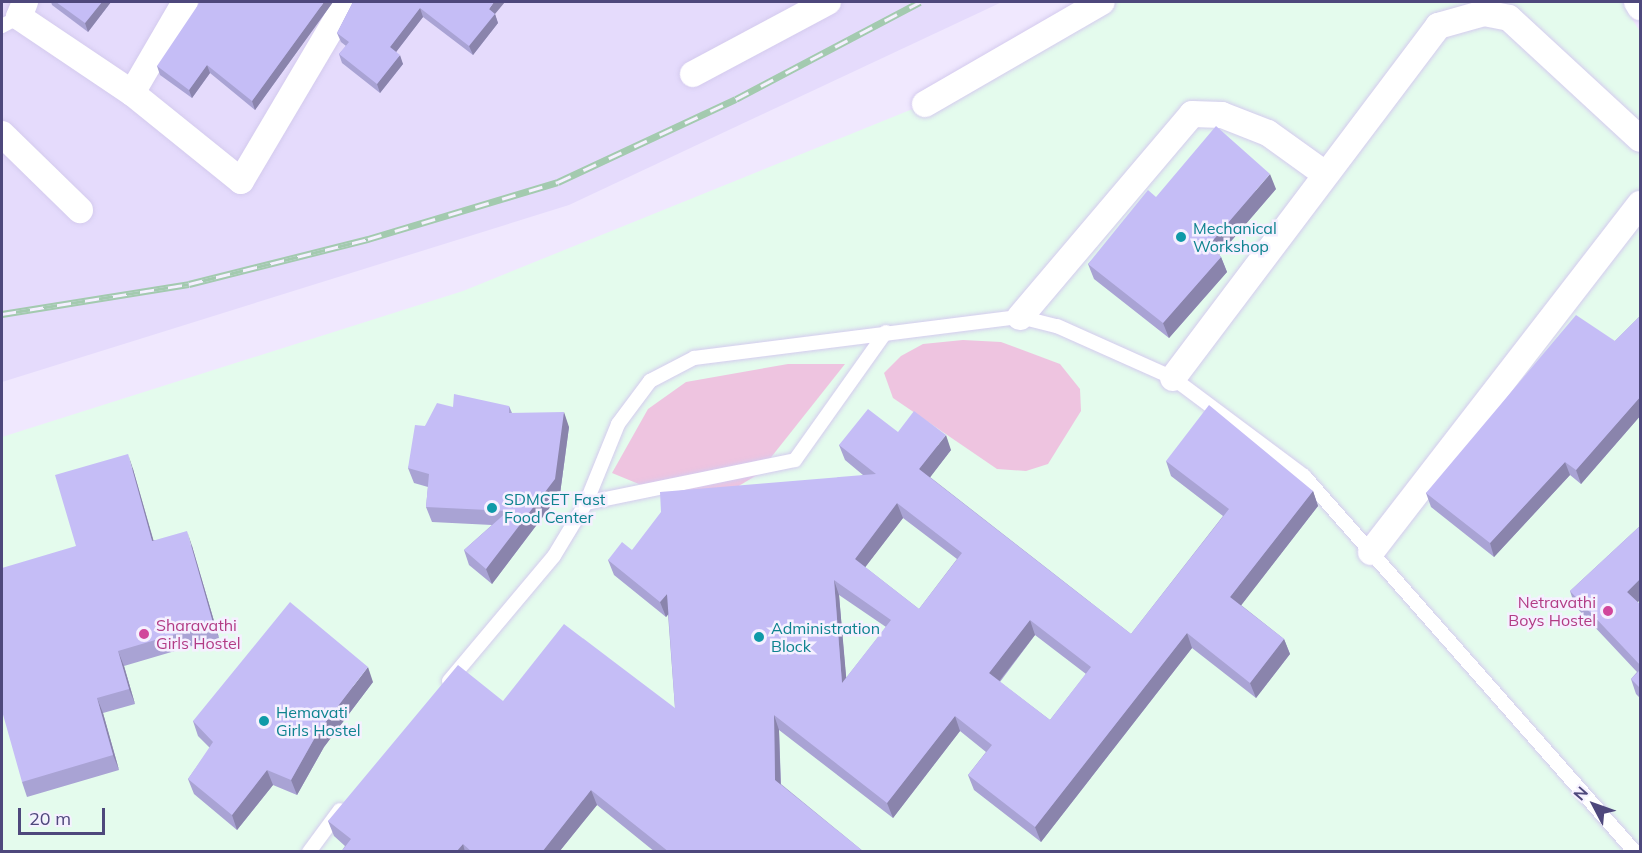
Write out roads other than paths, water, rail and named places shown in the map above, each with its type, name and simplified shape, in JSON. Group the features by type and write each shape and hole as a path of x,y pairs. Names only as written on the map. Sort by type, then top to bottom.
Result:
{"street":[{"path":"132,93 185,2"},
{"path":"15,15 132,93 241,181 347,2"},
{"path":"693,74 828,2"},
{"path":"926,104 1102,2"},
{"path":"1637,2 1641,7"},
{"path":"1173,378 1438,26 1484,13 1509,18 1641,138"},
{"path":"1020,317 1192,114 1221,115 1268,133 1325,174"},
{"path":"2,135 80,210"},
{"path":"1371,552 1641,204"}],"lane":[{"path":"438,694 554,556 586,503 618,424 650,381 694,358 886,332 1020,317 1056,326 1173,378 1304,476 1635,852"},
{"path":"586,503 795,460 886,332"},
{"path":"309,852 354,794"}],"railway":[{"path":"2,314 189,284 368,239 558,182 736,99 920,2"}],"place":[{"name":"Mechanical Workshop","path":"1181,237"},
{"name":"SDMCET Fast Food Center","path":"492,508"},
{"name":"Netravathi Boys Hostel","path":"1608,611"},
{"name":"Sharavathi Girls Hostel","path":"144,634"},
{"name":"Administration Block","path":"759,637"},
{"name":"Hemavati Girls Hostel","path":"264,721"}]}
